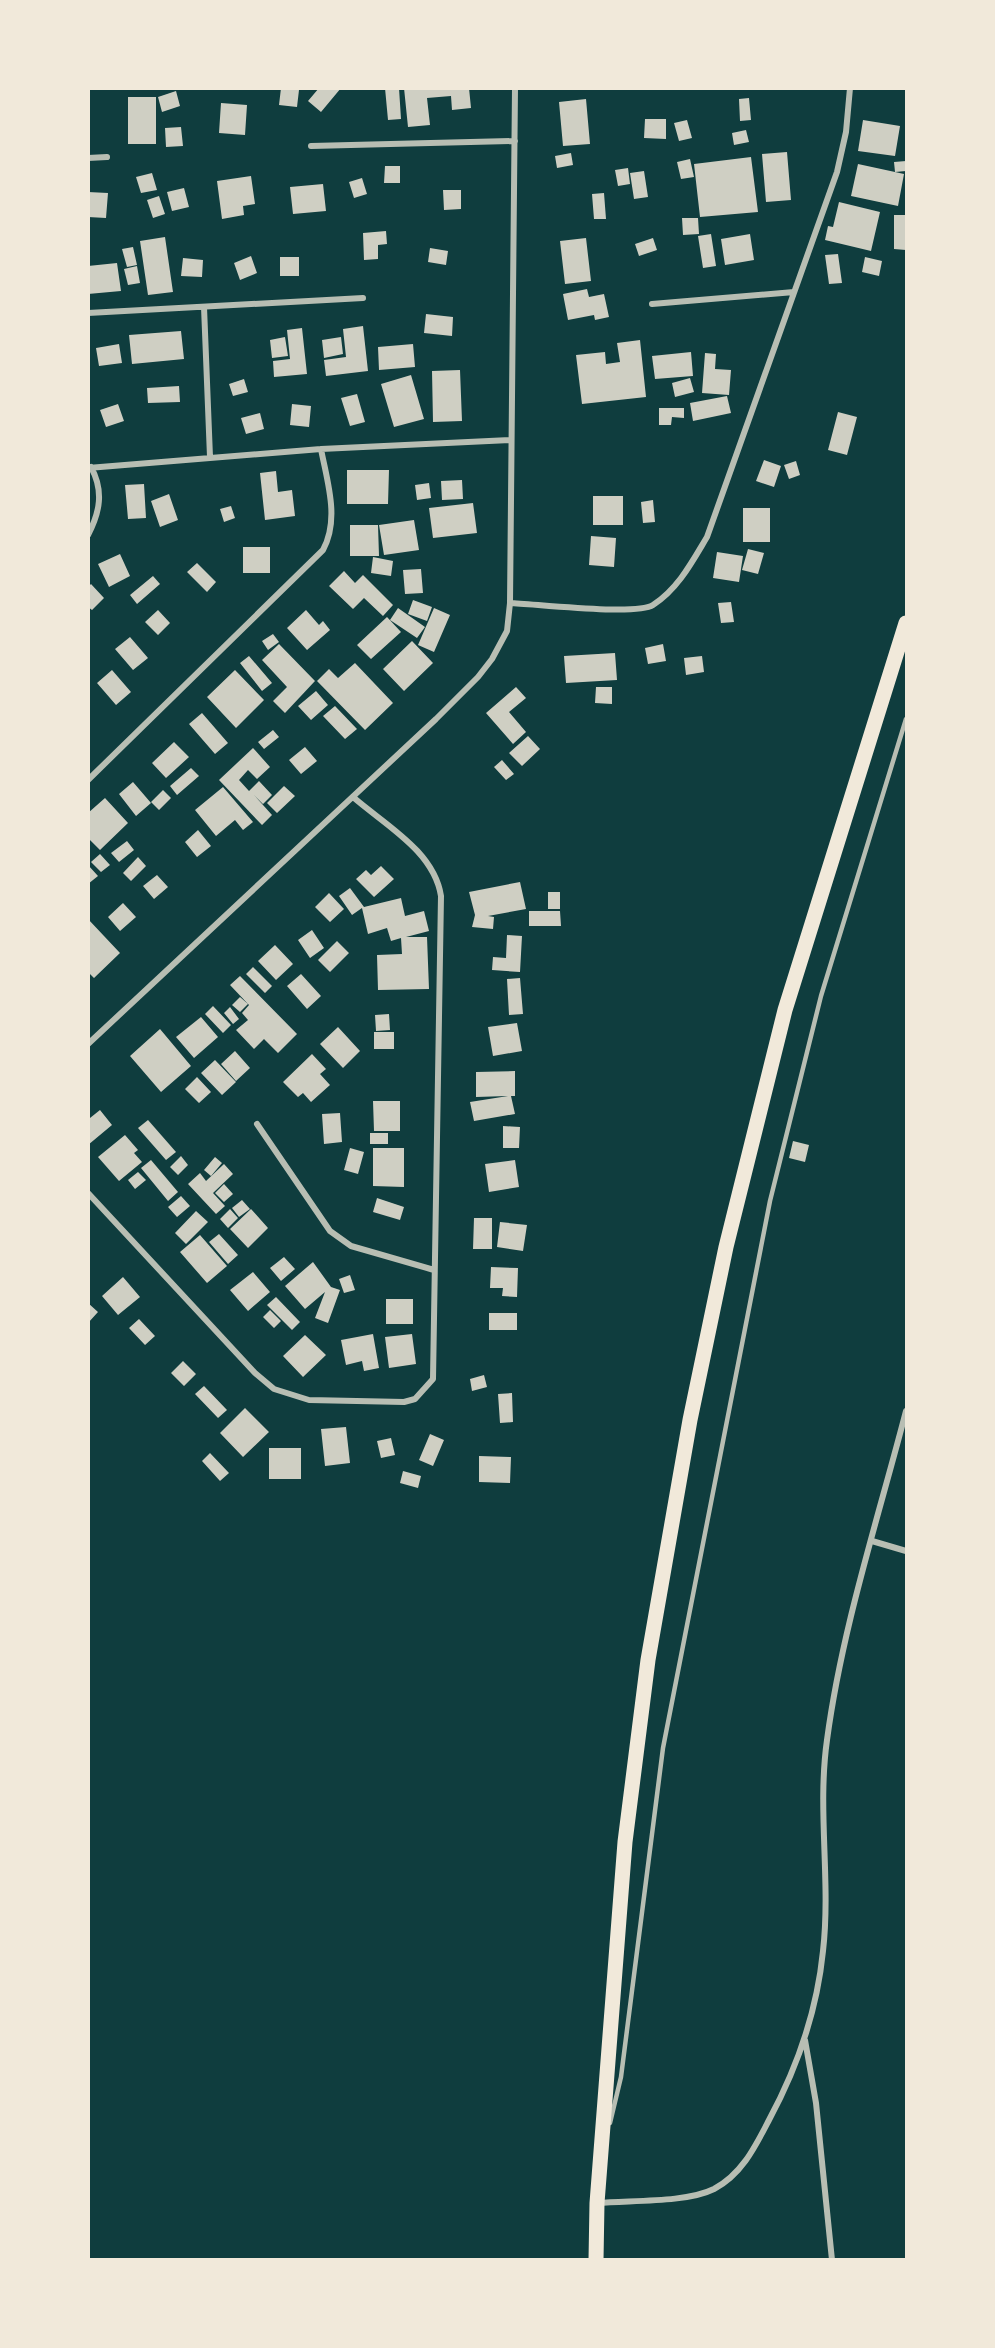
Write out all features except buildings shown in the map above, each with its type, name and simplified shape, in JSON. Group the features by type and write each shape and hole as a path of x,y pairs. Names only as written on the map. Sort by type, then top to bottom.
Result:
{"highway":[{"path":"596,2259 597,2203 625,1842 648,1660 690,1420 726,1247 785,1010 906,623"}],"street":[{"path":"88,1044 436,719 485,668 507,631 510,603 515,88"},
{"path":"510,603 626,609 650,607 680,579 707,537 837,172 846,132 850,88"},
{"path":"311,146 515,141"},
{"path":"88,158 107,157"},
{"path":"652,304 794,292"},
{"path":"88,313 363,298"},
{"path":"204,307 210,457"},
{"path":"88,534 97,518 100,499 96,477 90,467 321,449 510,440"},
{"path":"88,780 323,550 331,530 331,513 321,449"},
{"path":"88,1193 264,1382 285,1394 309,1400 404,1402 415,1399 433,1379 439,883 429,862 353,797"},
{"path":"257,1124 330,1231 351,1246 434,1270"},
{"path":"597,2203 692,2195 712,2190 734,2176 753,2149 786,2089 805,2039 819,1983 824,1949 822,1816 827,1740 840,1668 906,1411"},
{"path":"872,1541 906,1551"},
{"path":"805,2039 816,2103 832,2259"}],"lane":[{"path":"602,2149 621,2077 663,1748 771,1201 821,996 906,719"}]}
